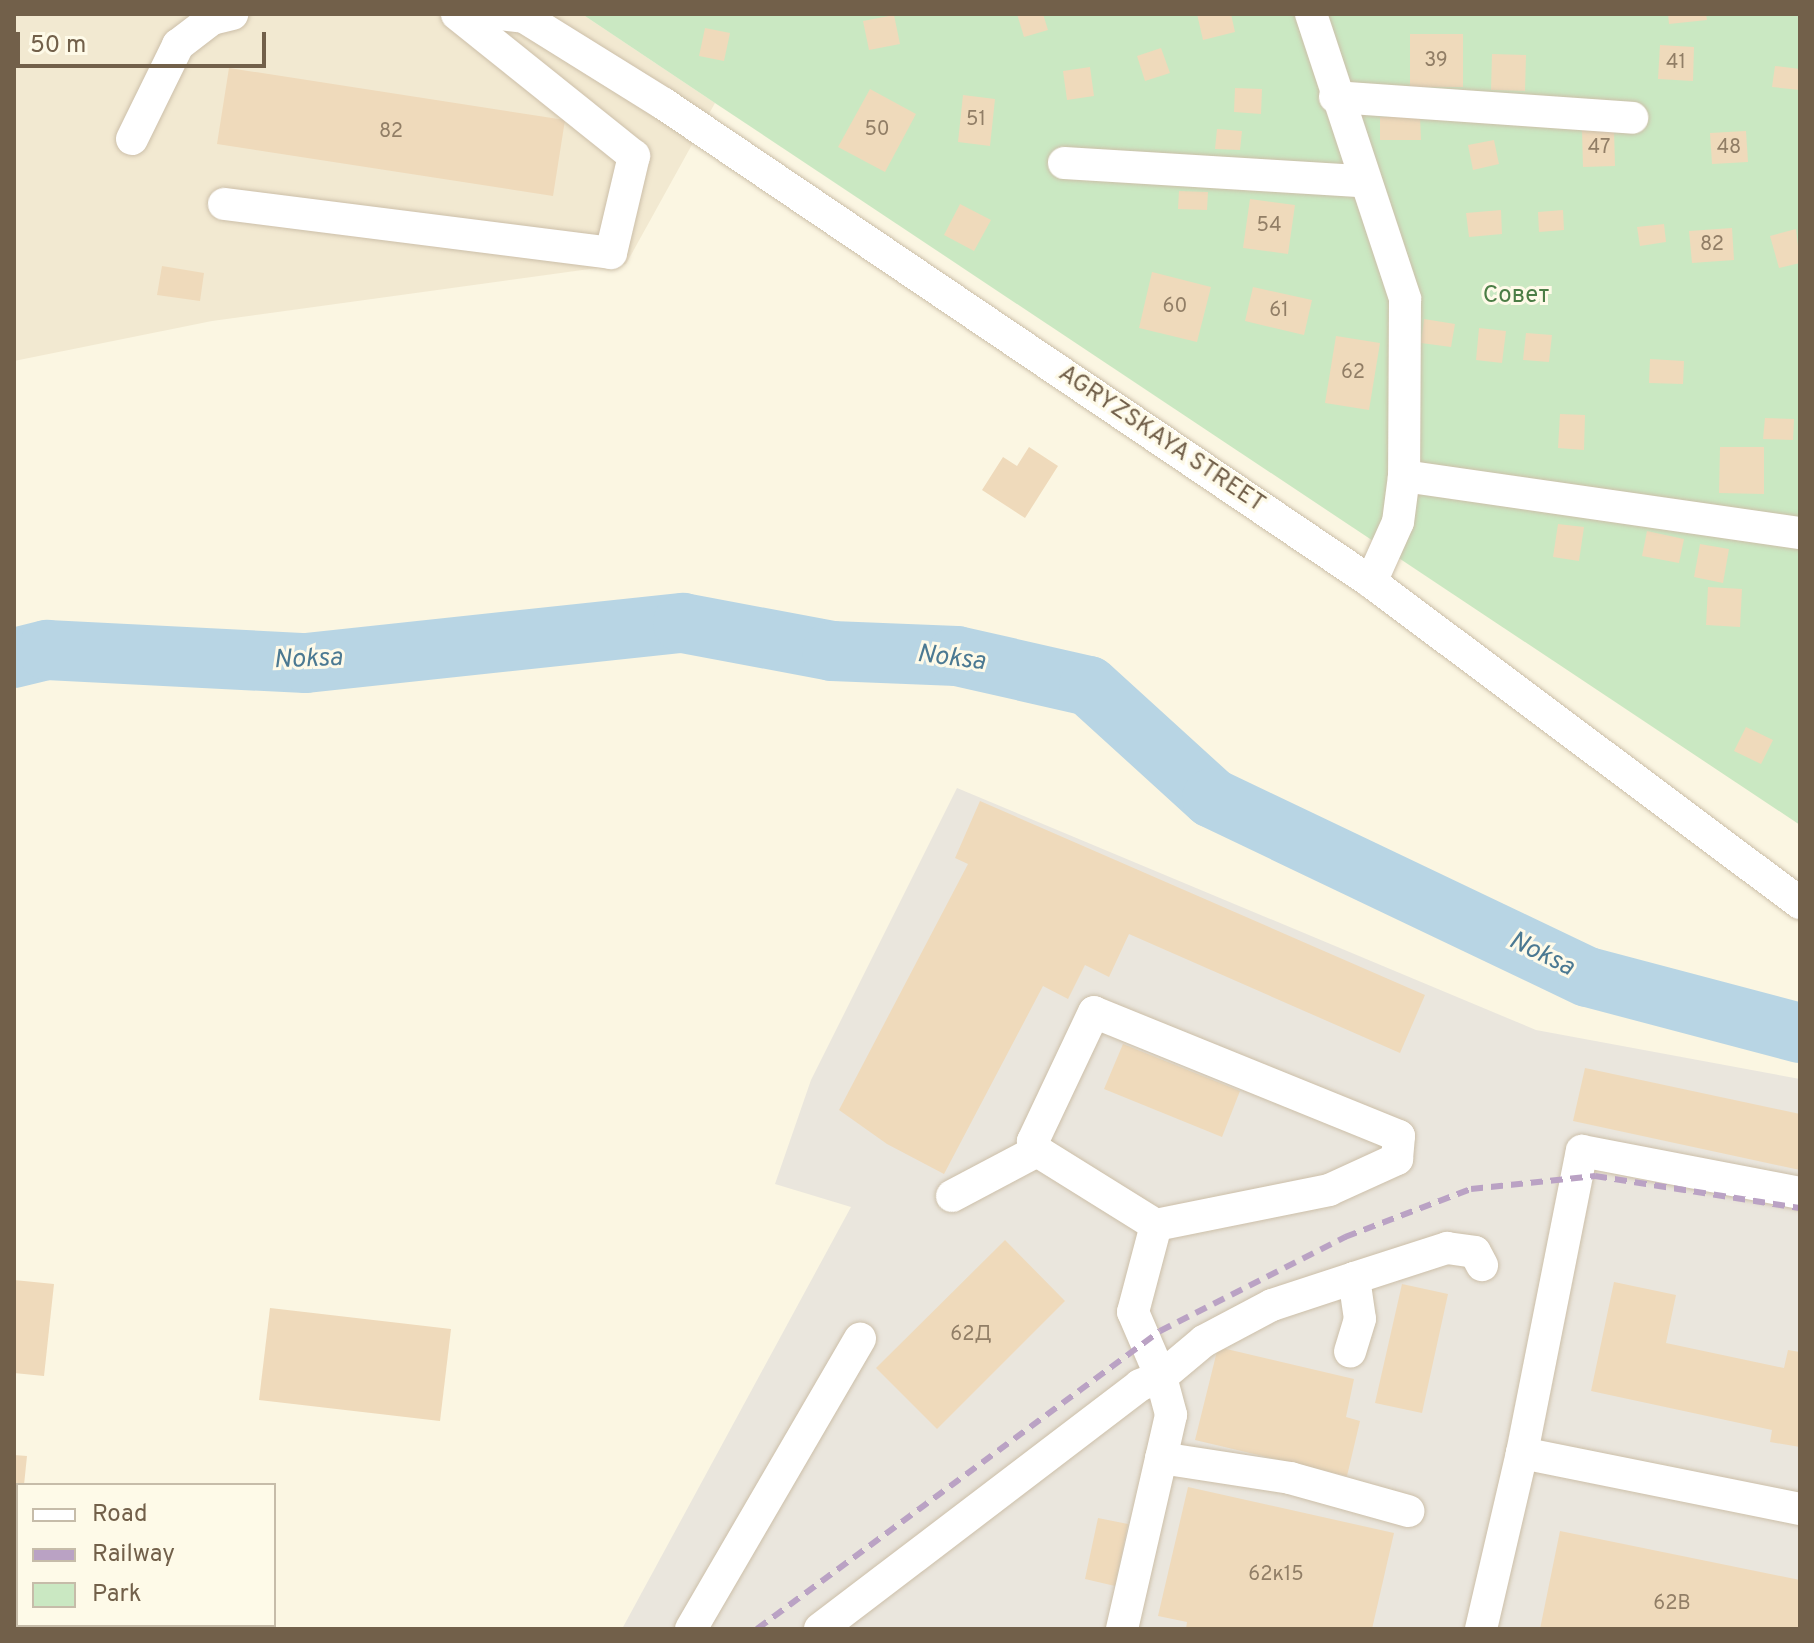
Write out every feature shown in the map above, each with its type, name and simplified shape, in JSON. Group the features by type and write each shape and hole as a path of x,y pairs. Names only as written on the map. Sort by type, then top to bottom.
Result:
{"street":[{"path":"132,139 178,45 212,19 232,14"},
{"path":"224,204 611,253 634,156 457,14"},
{"name":"AGRYZSKAYA STREET","path":"500,14 524,17 664,104 1371,582 1800,903"},
{"path":"1311,14 1362,181 1405,299 1404,476 1398,522 1371,582"},
{"path":"1335,97 1632,118"},
{"path":"1064,163 1362,181"},
{"path":"1404,476 1800,533"},
{"path":"1094,1012 1399,1136 1397,1159 1329,1190 1156,1225 1037,1151 1033,1141 1094,1012"},
{"path":"952,1196 1037,1151"},
{"path":"1481,1629 1522,1453 1582,1151 1800,1193"},
{"path":"1122,1629 1171,1415 1161,1377 1133,1312 1156,1225"},
{"path":"820,1629 1140,1385 1161,1377 1204,1341 1260,1311 1447,1248 1475,1252 1482,1265"},
{"path":"1350,1351 1360,1319 1354,1278"},
{"path":"691,1629 860,1339"},
{"path":"1522,1453 1800,1509"},
{"path":"1161,1458 1290,1478 1408,1511"}],"shaded area":[{"path":"14,14 582,14 715,103 626,264 212,321 14,361"},
{"path":"957,788 1536,1030 1800,1079 1800,1629 622,1629 851,1207 775,1184 811,1080"}],"green space":[{"name":"Совет","path":"582,14 1800,14 1800,825 715,103"}],"building":[{"path":"1017,14 1043,14 1048,30 1024,37"},
{"path":"1197,14 1231,14 1235,32 1203,40"},
{"path":"1668,14 1706,14 1707,20 1669,24"},
{"path":"894,15 900,44 869,50 863,21"},
{"path":"705,28 730,33 724,61 699,56"},
{"path":"1410,34 1463,34 1463,87 1410,87"},
{"path":"1660,45 1694,47 1693,81 1658,79"},
{"path":"1161,48 1170,73 1145,81 1137,56"},
{"path":"1492,54 1526,55 1525,91 1491,90"},
{"path":"1775,66 1800,69 1800,90 1772,87"},
{"path":"1090,67 1094,96 1067,100 1063,71"},
{"path":"229,68 565,120 553,196 217,144"},
{"path":"1235,88 1262,89 1261,114 1234,112"},
{"path":"870,89 916,114 885,172 838,147"},
{"path":"963,95 995,99 990,146 958,142"},
{"path":"1380,117 1420,117 1421,140 1380,140"},
{"path":"1217,129 1242,131 1240,150 1215,149"},
{"path":"1614,129 1615,166 1583,167 1582,130"},
{"path":"1746,131 1748,162 1712,164 1710,133"},
{"path":"1494,140 1499,164 1473,170 1468,145"},
{"path":"1179,191 1208,192 1207,210 1178,209"},
{"path":"1250,199 1295,205 1288,254 1243,248"},
{"path":"960,204 991,220 974,251 944,235"},
{"path":"1501,210 1502,234 1469,237 1466,213"},
{"path":"1563,210 1564,230 1539,232 1538,212"},
{"path":"1664,224 1666,242 1640,246 1637,227"},
{"path":"1732,228 1734,260 1692,263 1689,231"},
{"path":"1796,229 1800,263 1779,268 1770,236"},
{"path":"162,266 204,273 200,301 157,295"},
{"path":"1152,272 1211,287 1197,342 1139,328"},
{"path":"1253,287 1312,300 1304,335 1245,321"},
{"path":"1424,319 1455,324 1451,347 1421,343"},
{"path":"1479,328 1506,331 1502,363 1476,360"},
{"path":"1526,333 1552,335 1549,362 1523,360"},
{"path":"1336,336 1380,343 1369,410 1325,403"},
{"path":"1650,359 1684,361 1683,384 1649,383"},
{"path":"1560,414 1585,415 1584,450 1558,448"},
{"path":"1765,418 1794,419 1793,440 1763,439"},
{"path":"1029,447 1058,466 1025,518 982,490 1003,457 1017,466"},
{"path":"1720,447 1764,447 1764,494 1719,493"},
{"path":"1558,524 1584,527 1579,561 1553,557"},
{"path":"1647,531 1684,539 1679,563 1642,556"},
{"path":"1700,544 1729,549 1723,583 1694,577"},
{"path":"1708,587 1742,589 1740,627 1706,625"},
{"path":"1746,727 1773,740 1761,764 1734,751"},
{"path":"980,801 1425,995 1400,1053 1129,934 1109,977 1085,965 1068,999 1043,986 944,1174 887,1144 839,1110 968,864 955,858"},
{"path":"1123,1044 1240,1091 1222,1137 1104,1089"},
{"path":"1585,1068 1800,1114 1800,1170 1573,1121"},
{"path":"1005,1240 1065,1301 937,1429 876,1368"},
{"path":"14,1280 54,1284 44,1376 14,1373"},
{"path":"1614,1282 1676,1295 1666,1343 1784,1368 1788,1350 1800,1352 1800,1447 1770,1442 1772,1430 1591,1391"},
{"path":"1402,1284 1448,1294 1422,1413 1375,1403"},
{"path":"270,1308 451,1329 440,1421 259,1400"},
{"path":"1218,1347 1354,1379 1346,1417 1360,1421 1347,1476 1195,1440"},
{"path":"14,1455 27,1456 24,1483 16,1483 16,1556"},
{"path":"1188,1487 1394,1533 1372,1629 1186,1629 1187,1622 1158,1616"},
{"path":"1098,1518 1128,1524 1115,1586 1085,1579"},
{"path":"1560,1531 1800,1580 1800,1629 1540,1629"},
{"path":"14,1566 16,1627 98,1627 98,1629 14,1629"}],"waterway":[{"name":"Noksa","path":"14,658 47,650 306,663 683,623 832,651 957,656 1089,686 1212,798 1588,977 1800,1033"}],"railway":[{"path":"757,1629 1160,1331 1345,1237 1471,1189 1595,1176 1800,1208"}]}
